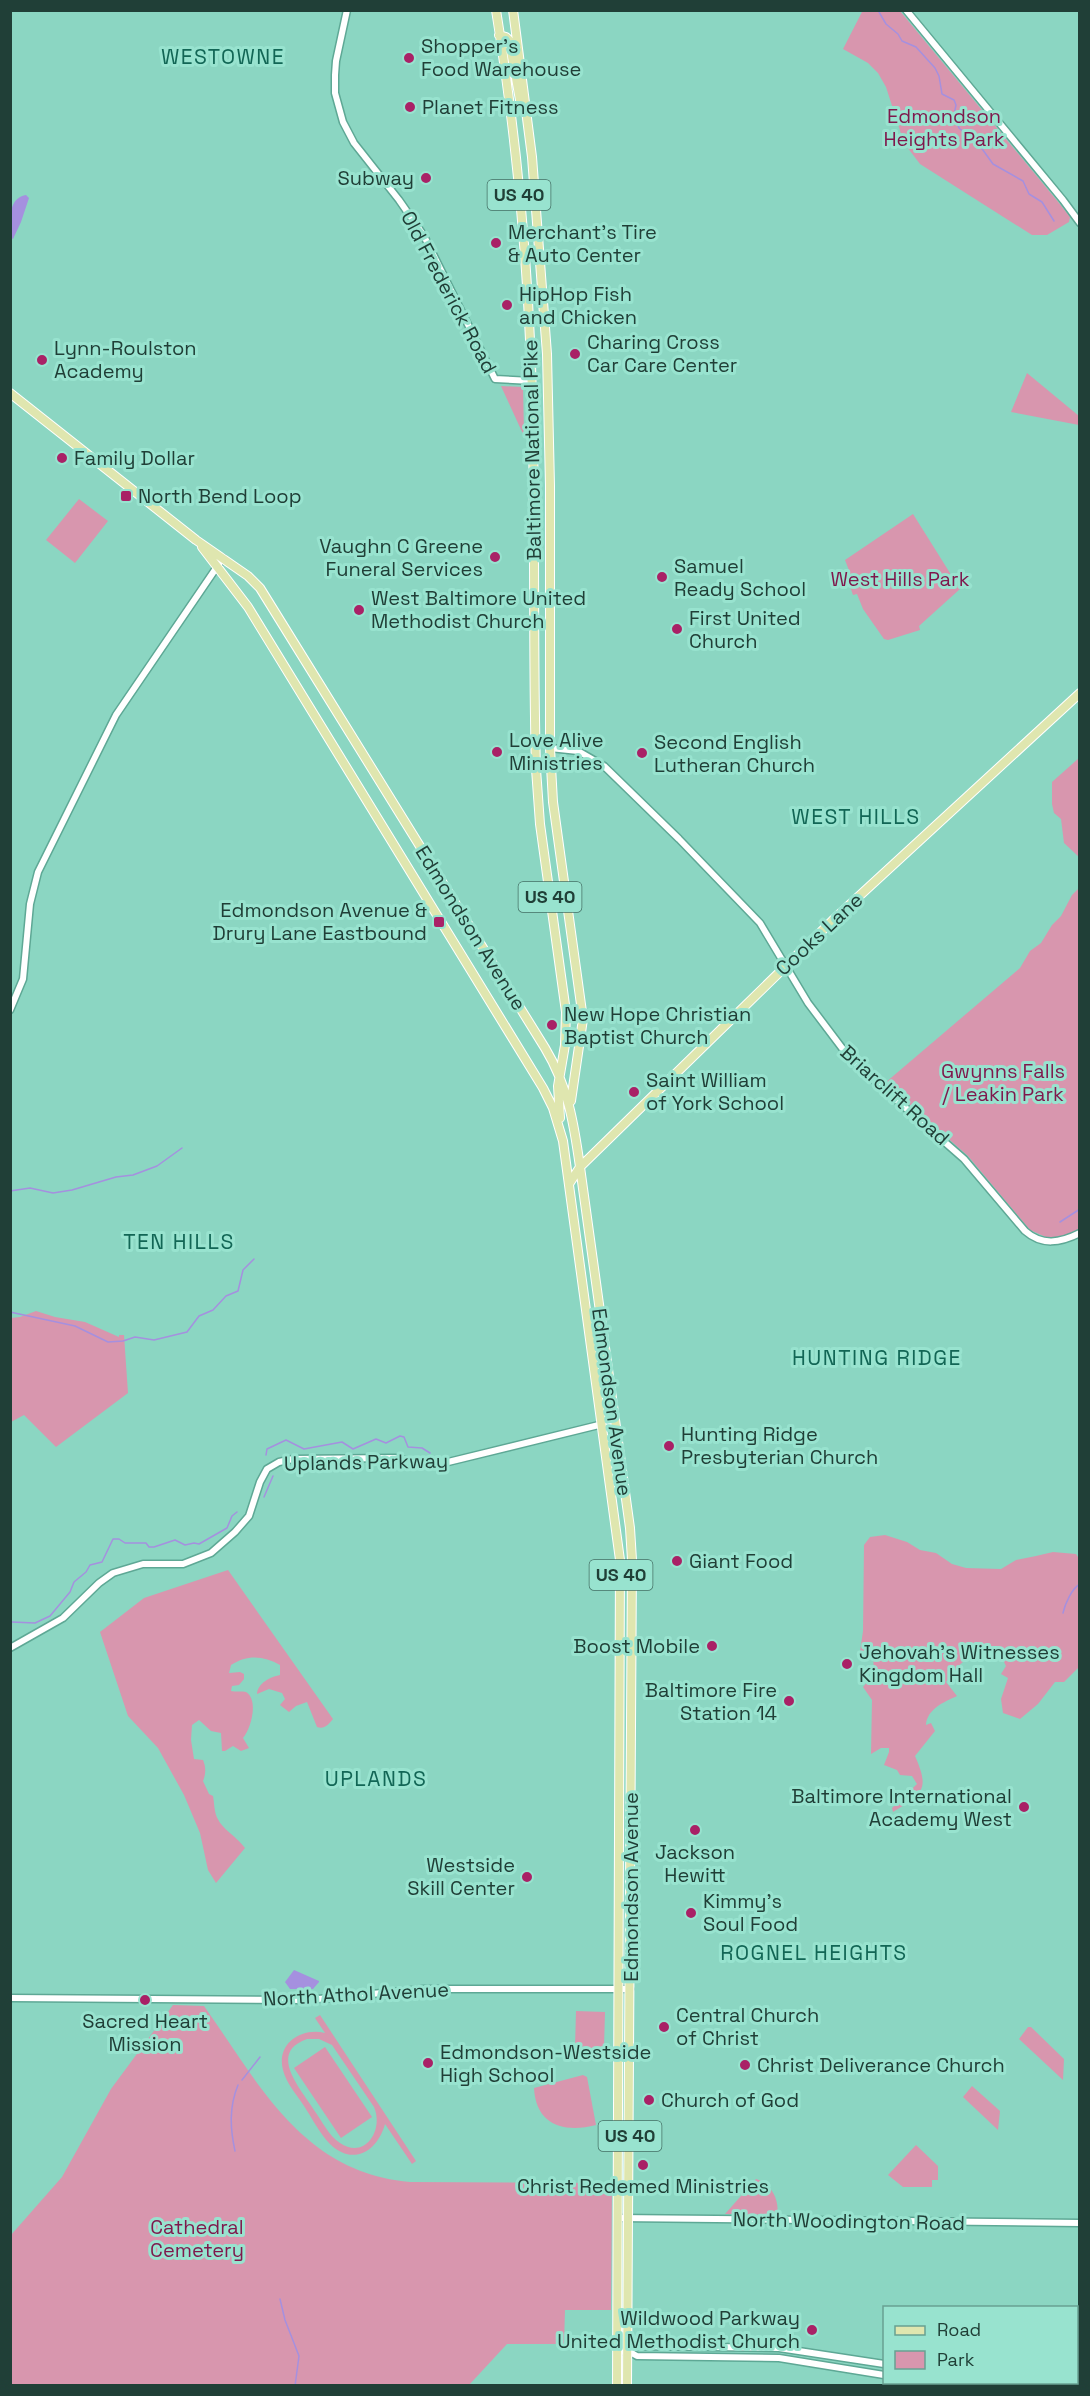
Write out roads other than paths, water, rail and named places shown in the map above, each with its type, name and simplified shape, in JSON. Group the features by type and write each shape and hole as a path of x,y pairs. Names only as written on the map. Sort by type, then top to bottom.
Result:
{"main road":[{"name":"Baltimore National Pike","path":"495,10 521,213 532,381 536,769 540,824 566,1011 565,1045 559,1071 558,1098 563,1141"},
{"name":"Baltimore National Pike","path":"513,10 532,157 543,278 549,395 550,748 555,822 583,1019 572,1090 573,1114"},
{"path":"499,35 506,37 510,45 532,157"},
{"name":"Edmondson Avenue","path":"10,393 196,540 220,562 543,1088 553,1108 563,1141 619,1540 621,1577 617,2385"},
{"name":"Edmondson Avenue","path":"220,562 248,576 266,596 559,1071 573,1114 632,1560 627,2385"},
{"name":"Cooks Lane","path":"569,1185 580,1167 786,965 1080,693"}],"street":[{"name":"Old Frederick Road","path":"347,10 336,61 334,84 340,113 349,135 424,236 495,380 532,381"},
{"path":"906,10 1080,223"},
{"path":"10,1010 23,979 33,887 82,782 116,715 220,562"},
{"name":"Briarclift Road","path":"550,748 578,751 604,766 748,909 760,923 808,1003 842,1048 860,1068 964,1159 1025,1231 1036,1239 1051,1242 1080,1233"},
{"name":"Uplands Parkway","path":"10,1648 63,1618 99,1582 113,1573 143,1564 183,1564 211,1553 236,1533 249,1516 263,1475 279,1462 293,1459 384,1458 440,1464 615,1421"},
{"name":"North Athol Avenue","path":"10,1998 308,2000 424,1989 630,1989"},
{"name":"North Woodington Road","path":"618,2218 1080,2223"},
{"path":"617,2352 628,2351 638,2346 779,2348 883,2364"},
{"path":"628,2351 638,2356 779,2358 883,2375"}],"waterway":[{"path":"879,12 886,24 898,34 902,41 916,47 935,68 942,94 954,100 956,105 954,115 959,128 980,146 993,164 1023,181 1029,194 1042,202 1054,221"},
{"path":"10,1191 30,1188 53,1193 133,1175 157,1166 182,1148"},
{"path":"1060,1222 1080,1209"},
{"path":"10,1312 75,1326 108,1342 135,1337 154,1340 187,1332 199,1316 213,1310 226,1296 238,1291 243,1270 254,1259"},
{"path":"266,1455 267,1449 286,1440 304,1449 342,1442 353,1449 376,1439 386,1443 400,1436 404,1437 408,1447 422,1448 430,1453"},
{"path":"264,1497 273,1476"},
{"path":"12,1622 35,1623 50,1616 70,1592 74,1582 86,1572 90,1565 102,1562 113,1539 119,1539 125,1543 146,1543 149,1547 175,1540 185,1545 199,1544 227,1528 232,1516 237,1512"},
{"path":"1063,1613 1069,1597 1080,1584"},
{"path":"242,2080 260,2057"},
{"path":"235,2151 231,2118 238,2085"},
{"path":"280,2299 285,2320 299,2356 295,2386"}],"place":[{"name":"Shopper's Food Warehouse","path":"409,58"},
{"name":"Planet Fitness","path":"410,107"},
{"name":"Subway","path":"426,178"},
{"name":"Merchant's Tire & Auto Center","path":"496,243"},
{"name":"HipHop Fish and Chicken","path":"507,305"},
{"name":"Charing Cross Car Care Center","path":"575,354"},
{"name":"Lynn-Roulston Academy","path":"42,360"},
{"name":"Family Dollar","path":"62,458"},
{"name":"North Bend Loop","path":"126,496"},
{"name":"Vaughn C Greene Funeral Services","path":"495,557"},
{"name":"Samuel Ready School","path":"662,577"},
{"name":"West Baltimore United Methodist Church","path":"359,610"},
{"name":"First United Church","path":"677,629"},
{"name":"Love Alive Ministries","path":"497,752"},
{"name":"Second English Lutheran Church","path":"642,753"},
{"name":"Edmondson Avenue & Drury Lane Eastbound","path":"439,922"},
{"name":"New Hope Christian Baptist Church","path":"552,1025"},
{"name":"Saint William of York School","path":"634,1092"},
{"name":"Hunting Ridge Presbyterian Church","path":"669,1446"},
{"name":"Giant Food","path":"677,1561"},
{"name":"Boost Mobile","path":"712,1646"},
{"name":"Jehovah's Witnesses Kingdom Hall","path":"847,1664"},
{"name":"Baltimore Fire Station 14","path":"789,1701"},
{"name":"Baltimore International Academy West","path":"1024,1807"},
{"name":"Jackson Hewitt","path":"695,1830"},
{"name":"Westside Skill Center","path":"527,1877"},
{"name":"Kimmy's Soul Food","path":"691,1913"},
{"name":"Sacred Heart Mission","path":"145,2000"},
{"name":"Central Church of Christ","path":"664,2027"},
{"name":"Edmondson-Westside High School","path":"428,2063"},
{"name":"Christ Deliverance Church","path":"745,2065"},
{"name":"Church of God","path":"649,2100"},
{"name":"Christ Redemed Ministries","path":"643,2165"},
{"name":"Wildwood Parkway United Methodist Church","path":"812,2330"}],"district":[{"name":"WESTOWNE","path":"223,57"},
{"name":"WEST HILLS","path":"856,817"},
{"name":"TEN HILLS","path":"179,1242"},
{"name":"HUNTING RIDGE","path":"877,1358"},
{"name":"UPLANDS","path":"376,1779"},
{"name":"ROGNEL HEIGHTS","path":"814,1953"}],"park label":[{"name":"Edmondson Heights Park","path":"944,128"},
{"name":"West Hills Park","path":"900,579"},
{"name":"Gwynns Falls / Leakin Park","path":"1003,1082"},
{"name":"Cathedral Cemetery","path":"197,2238"}]}
